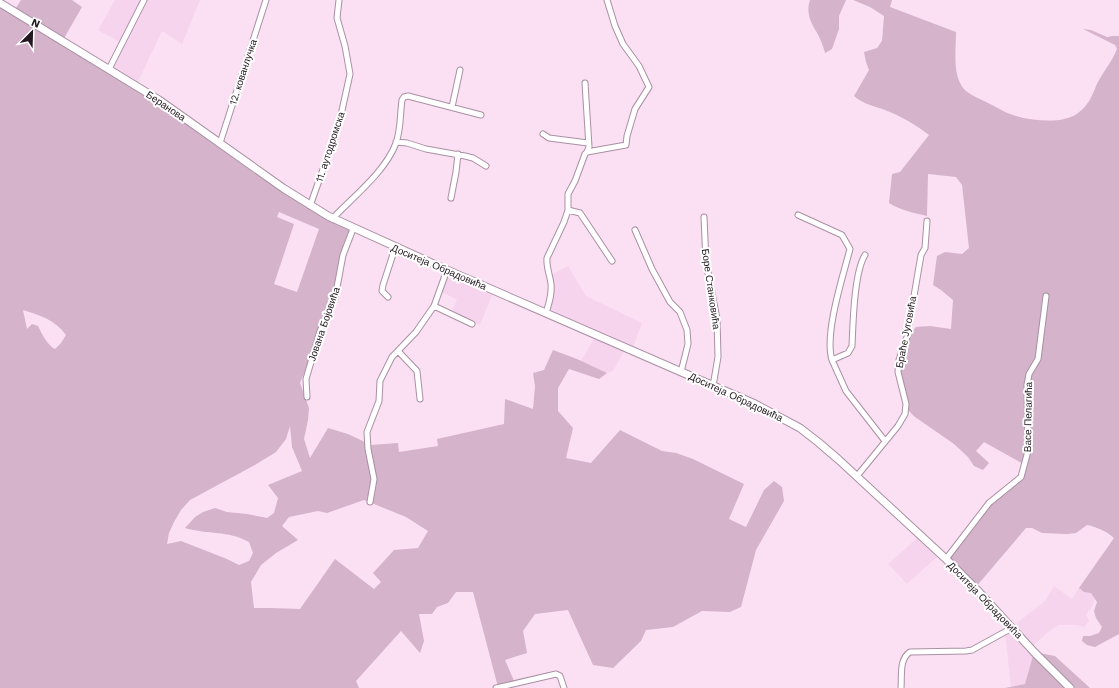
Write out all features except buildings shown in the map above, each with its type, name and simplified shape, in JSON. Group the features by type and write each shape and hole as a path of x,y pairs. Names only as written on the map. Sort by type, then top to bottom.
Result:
{"main road":[{"name":"Беранова","path":"0,3 158,100 310,206 330,217"},
{"name":"Доситеја Обрадовића","path":"330,217 395,248 755,404 790,422 818,442 857,476 946,559 1070,688"}],"street":[{"path":"109,69 144,0"},
{"name":"12. кованлучка","path":"220,144 266,0"},
{"name":"11. аутодромска","path":"310,206 340,124 350,74 337,18 339,0"},
{"path":"587,152 626,145 627,136 635,109 649,87 642,70 623,44 615,26 607,0"},
{"path":"452,107 460,70"},
{"path":"546,313 551,298 551,284 547,258 558,238 568,210 568,194 589,147 585,83"},
{"path":"330,217 387,161 396,142 400,128 402,100 404,97 408,96 481,115"},
{"path":"543,134 549,138 588,143"},
{"path":"396,142 407,142 426,149 458,154 473,158 486,166"},
{"path":"451,198 458,154"},
{"path":"568,210 580,213 612,261"},
{"path":"798,215 842,235 850,249 832,323 830,353 846,391 885,441"},
{"name":"Боре Станковића","path":"704,216 706,262 717,319 718,357 713,386"},
{"name":"Браће Југовића","path":"857,476 898,426 905,414 906,408 898,372 899,360 907,337 921,255 925,248 927,220"},
{"name":"Јована Бојовића","path":"307,397 306,378 320,331 335,298 343,255 353,229"},
{"path":"635,230 652,268 670,302 680,312 687,330 688,344 681,372"},
{"path":"388,297 382,291 382,285 395,248"},
{"path":"832,360 848,353 852,346 857,282 860,267 865,255"},
{"path":"370,502 374,479 368,450 367,432 379,401 380,381 392,357 416,332 434,306 447,270"},
{"name":"Васе Пелагића","path":"946,559 989,503 1021,477 1024,470 1028,451 1027,385 1029,374 1038,359 1046,296"},
{"path":"434,306 472,324"},
{"path":"398,351 417,371 420,399"},
{"path":"901,688 904,658 910,652 972,650 1012,628"},
{"path":"496,688 556,674 560,676 564,688"}],"shaded area":[{"path":"21,0 72,0 82,7 63,40 353,229 343,255 335,298 300,383 309,408 304,439 310,458 328,428 348,434 371,445 398,443 399,452 438,446 437,439 504,424 505,399 533,409 535,386 533,373 544,370 553,350 607,373 599,379 569,369 558,388 558,411 573,428 566,458 591,463 620,430 662,451 676,453 693,459 744,484 729,519 746,527 764,490 774,481 782,487 784,501 756,550 741,607 730,612 702,611 673,627 646,630 641,641 613,668 593,665 568,610 535,614 523,631 527,653 505,660 515,683 498,687 473,592 456,592 448,603 437,607 432,614 419,614 424,641 420,653 401,631 356,681 359,688 0,688 0,3 14,11","holes":["279,212 319,229 297,292 274,284 294,224 277,217","23,310 41,316 52,322 57,325 66,335 55,349 47,342 38,326 32,324 27,329","290,426 292,447 302,471 268,485 278,498 274,513 267,518 227,512 215,508 203,512 195,517 185,528 225,534 241,538 249,542 253,553 249,561 239,565 181,541 167,544 169,533 174,522 181,510 190,500 276,452 286,439","364,500 406,517 428,531 418,548 394,550 373,573 381,582 374,589 335,559 300,609 254,608 251,582 261,565 276,553 298,540 282,526 289,517 318,511 327,513"]},
{"path":"115,0 200,0 182,44 162,31 136,86 109,69 121,43 98,30"},
{"path":"810,0 846,0 839,16 839,29 832,49 825,53 809,16 808,8"},
{"path":"853,0 892,0 890,7 956,32 956,71 962,87 972,95 1005,112 1032,119 1052,121 1071,117 1078,113 1089,101 1098,81 1117,49 1115,45 1083,29 1091,30 1107,37 1119,36 1119,634 1095,647 1087,645 1082,641 1083,636 1090,636 1099,633 1102,627 1096,618 1094,611 1097,602 1091,593 1084,592 1079,588 1114,538 1105,531 1087,525 1076,533 1067,534 1042,533 1032,528 1026,528 975,588 946,559 989,503 1021,477 1025,465 984,442 976,451 989,463 983,470 974,466 968,457 954,444 915,417 906,408 899,360 907,337 916,327 930,326 951,329 953,300 933,285 937,256 945,252 962,254 969,248 962,185 956,177 928,174 927,216 902,209 889,203 892,174 900,172 929,135 903,118 865,103 854,96 869,70 864,52 877,48 882,41 884,16 870,7"},
{"path":"568,266 586,296 642,323 632,350 626,348 613,371 607,373 581,361 596,335 546,313 551,298 549,276"},
{"path":"445,275 492,295 480,325 451,313 457,300 440,291"},
{"path":"917,538 937,557 907,584 888,564"},
{"path":"1054,586 1072,599 1079,588 1084,592 1091,593 1095,598 1093,605 1086,615 1089,621 1084,627 1076,625 1059,625 1048,632 1031,648 1034,652 1025,684 1011,687 1005,632 1045,601"},
{"path":"1034,652 1055,656 1090,688 1005,688 1025,684"}]}
